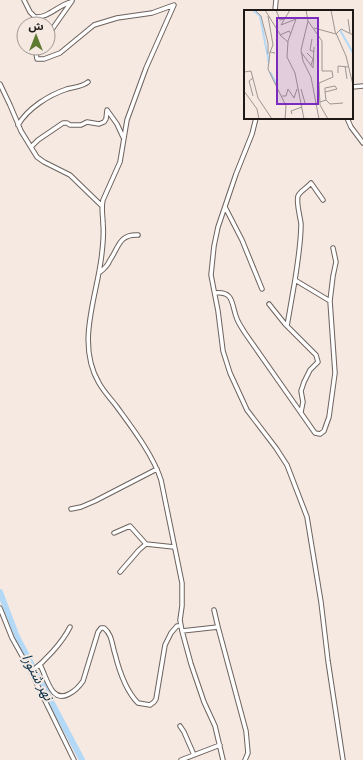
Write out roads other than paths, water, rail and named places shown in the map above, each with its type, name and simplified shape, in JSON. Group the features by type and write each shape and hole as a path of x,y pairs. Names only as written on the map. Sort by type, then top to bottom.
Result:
{"street":[{"path":"24,0 31,14 35,17 48,15 65,3 72,1"},
{"path":"178,0 174,5 146,68 127,120 120,162 102,206 103,240 88,335 90,357 95,374 102,388 146,448 158,469 182,583 182,631 204,702 215,726 223,760"},
{"path":"275,10 276,0"},
{"path":"56,24 72,1"},
{"path":"56,54 94,25 117,18 152,13 170,5 174,5"},
{"path":"36,56 37,59 44,59 51,56"},
{"path":"18,125 26,113 37,105 59,92 84,85 88,82"},
{"path":"0,84 18,125 31,147 41,160 70,175 102,206"},
{"path":"353,87 363,86"},
{"path":"31,147 38,140 63,123 70,125 81,125 87,122 99,124 104,122 106,119 107,110 121,130 123,138"},
{"path":"256,119 252,134 218,227 211,271 222,347 230,373 247,410 287,465 307,517 322,609 328,661 343,760"},
{"path":"348,119 363,143"},
{"path":"287,326 301,234 297,198 300,192 311,183 323,200"},
{"path":"225,207 242,240 262,289"},
{"path":"99,273 110,262 121,240 129,236 138,235"},
{"path":"214,293 224,294 230,298 239,324 315,432 320,434 324,431 329,416 335,373 330,301 336,262 333,248"},
{"path":"295,280 330,301"},
{"path":"269,304 287,326 316,355 318,362 310,370 301,391 303,402 301,412"},
{"path":"71,508 81,507 95,501 158,469"},
{"path":"114,533 130,526 146,544 174,547"},
{"path":"120,572 146,544"},
{"path":"0,608 12,638 54,693 60,697 71,693 80,686 83,681 98,632 101,628 104,628 110,636 120,670 130,692 138,703 150,705 156,699 167,641 177,626 181,626"},
{"path":"214,610 246,731 248,752 245,760"},
{"path":"35,669 66,635 70,627"},
{"path":"182,631 218,627"},
{"path":"35,669 74,760"},
{"path":"180,726 194,755"},
{"path":"181,760 220,746"}],"waterway":[{"name":"نهر شتورا","path":"0,592 17,637 82,760"}]}
